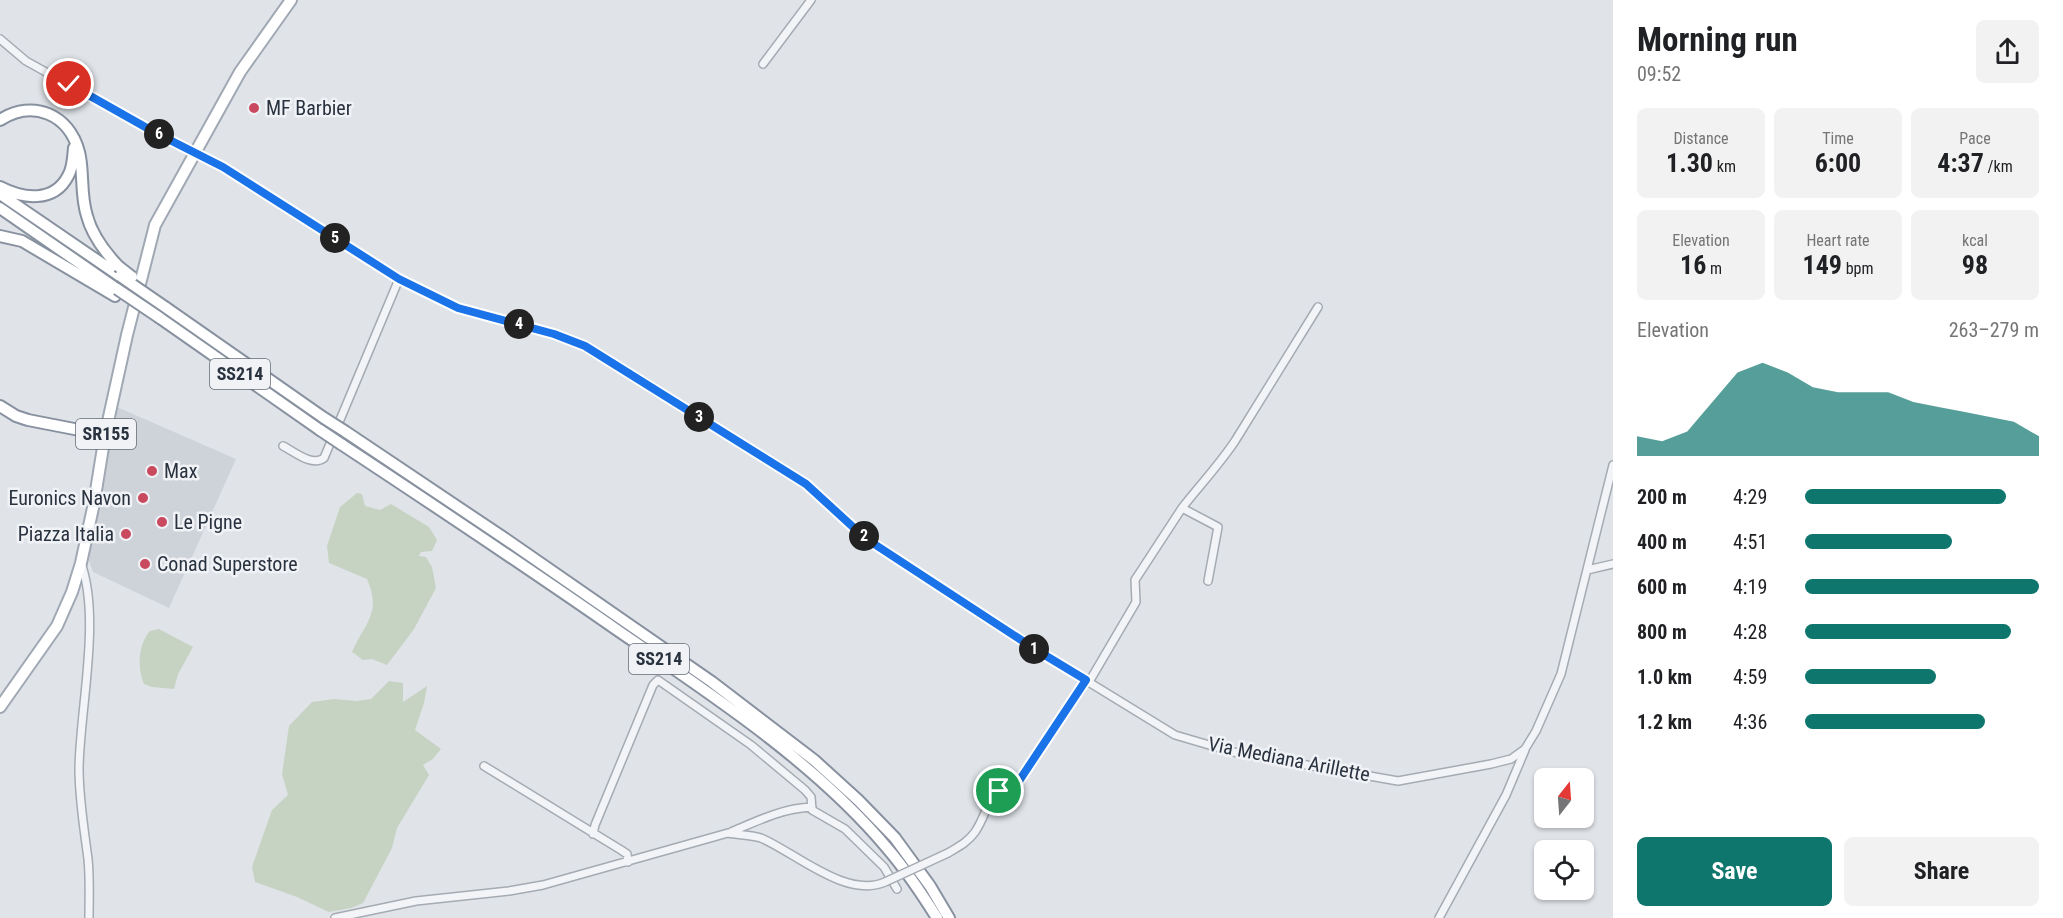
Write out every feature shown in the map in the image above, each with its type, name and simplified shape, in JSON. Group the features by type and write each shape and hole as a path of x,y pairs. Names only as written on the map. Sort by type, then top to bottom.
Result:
{"main road":[{"name":"SR155","path":"0,707 57,626 72,592 81,563 105,435 155,225 240,72 291,0"},
{"path":"0,120 20,111 32,110 54,116 64,124 79,151 82,196 86,215 97,239 119,271"},
{"path":"0,188 35,198 54,192 69,176 76,145"},
{"name":"SS214","path":"0,194 119,271 148,295 324,418 507,540 712,682 814,760 858,800 895,838 930,886 949,918"},
{"name":"SS214","path":"0,208 116,293 160,318 320,430 502,550 707,692 810,771 851,810 887,848 938,918"},
{"path":"0,236 22,241 116,293"},
{"path":"0,406 28,420 105,435"}],"street":[{"path":"763,64 811,0"},
{"name":"Via Mediana Arillette","path":"0,39 26,61 223,167 399,279 458,308 554,334 585,346 806,484 865,538 1038,651 1176,735 1233,752 1398,780 1491,764 1511,759 1525,749"},
{"path":"283,446 312,462 319,462 324,458 399,279"},
{"path":"728,833 759,837 849,884 874,886 962,846 975,832 990,800 999,791 1017,784 1087,681 1136,602 1135,580 1182,508 1230,450 1318,307"},
{"path":"1439,918 1506,795 1561,674 1613,465"},
{"path":"1182,508 1218,527 1208,581"},
{"path":"81,563 85,575 89,627 79,767 81,809 88,861 89,918"},
{"path":"1587,570 1613,564"},
{"path":"593,834 653,685 658,680 752,745 805,790 811,797 812,810 845,830 884,867 897,889"},
{"path":"484,766 627,854 628,862"},
{"path":"335,918 416,901 527,888 571,878 728,833 786,811 812,807"}],"shaded area":[{"path":"117,407 236,459 169,608 93,572 88,558"}],"green space":[{"path":"357,493 362,494 365,506 380,510 391,504 429,527 437,540 432,551 421,552 419,556 426,557 432,567 436,588 414,629 387,665 372,659 363,660 352,652 372,610 373,601 367,579 329,563 327,546 340,507"},
{"path":"159,629 193,647 178,674 174,689 152,687 144,684 142,678 140,657 143,643 150,631"},
{"path":"389,681 403,683 403,702 427,686 415,730 441,749 433,759 423,765 429,775 397,828 392,848 363,903 329,912 297,897 255,882 252,867 272,810 288,795 282,774 289,726 312,702 334,699 356,701 371,699"}],"place":[{"name":"MF Barbier","path":"254,108"},
{"name":"Max","path":"152,471"},
{"name":"Euronics Navon","path":"143,498"},
{"name":"Le Pigne","path":"162,522"},
{"name":"Piazza Italia","path":"126,534"},
{"name":"Conad Superstore","path":"145,564"}],"route":[{"path":"69,84 154,132 223,167 399,279 427,294 458,308 554,334 585,346 806,484 865,538 1086,680 1017,784 999,791"}]}
